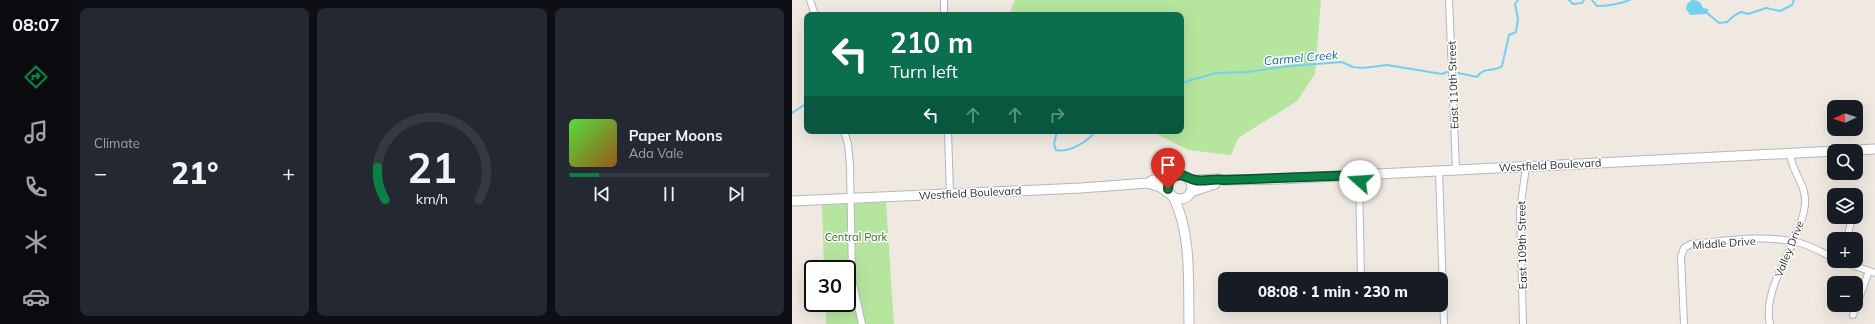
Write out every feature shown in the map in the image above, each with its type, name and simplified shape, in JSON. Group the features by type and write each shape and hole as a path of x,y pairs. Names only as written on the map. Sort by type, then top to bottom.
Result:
{"main road":[{"name":"Westfield Boulevard","path":"1189,179 1201,181 1217,179 1359,175 1875,149"},
{"path":"1186,232 1188,226 1186,210 1192,187 1189,179 1180,175 1172,178 1168,186 1180,212 1186,232 1189,324"},
{"name":"Westfield Boulevard","path":"1148,183 1153,180 1172,178"},
{"name":"Westfield Boulevard","path":"1189,194 1224,180"},
{"name":"Westfield Boulevard","path":"792,201 1148,183 1160,187 1172,196"},
{"path":"1172,196 1180,200 1189,194"}],"street":[{"path":"810,0 814,12"},
{"path":"944,0 944,12"},
{"name":"East 110th Street","path":"1449,0 1456,170"},
{"path":"845,134 848,144 851,198 852,279 862,324"},
{"path":"948,134 950,194"},
{"name":"Valley Drive","path":"1770,324 1768,315 1770,298 1801,223 1805,193 1800,178 1791,165 1790,153"},
{"name":"East 109th Street","path":"1523,324 1520,210 1526,167"},
{"path":"1439,171 1444,324"},
{"path":"1359,175 1361,272"},
{"name":"Middle Drive","path":"1684,324 1681,257 1682,252 1687,246 1691,244 1749,240 1793,242"},
{"path":"1793,242 1802,243 1827,255"},
{"path":"1853,315 1872,272 1861,268"}],"green space":[{"path":"1015,0 1321,0 1315,74 1297,101 1238,138 1231,155 1188,150 1157,134 1184,134 1184,12 1010,12"},
{"name":"Central Park","path":"886,202 894,324 826,324 826,312 856,312 856,260 824,260 822,205"}],"water":[{"path":"1692,0 1699,2 1703,8 1708,9 1708,12 1705,14 1690,15 1686,9 1687,4"}],"waterway":[{"name":"Carmel Creek","path":"1458,73 1477,77 1483,72 1502,66 1509,35 1516,32 1518,19 1515,4 1518,0"},
{"name":"Carmel Creek","path":"1569,0 1573,4 1582,3 1584,0"},
{"name":"Carmel Creek","path":"1592,0 1597,6 1622,3 1630,0"},
{"name":"Carmel Creek","path":"1706,12 1719,23 1727,22 1741,12 1748,14 1766,8 1780,11 1792,5 1794,0"},
{"name":"Carmel Creek","path":"1184,82 1216,73 1247,72 1291,66 1342,62 1353,67 1363,68 1387,65 1442,74 1447,72"},
{"name":"Carmel Creek","path":"792,113 804,105"},
{"name":"Carmel Creek","path":"1056,134 1054,144 1056,150 1067,150 1073,148 1088,139 1093,134"}],"route":[{"path":"1168,189 1168,183 1174,176 1177,175 1201,181 1212,179 1279,179 1359,175 1360,181"}]}
